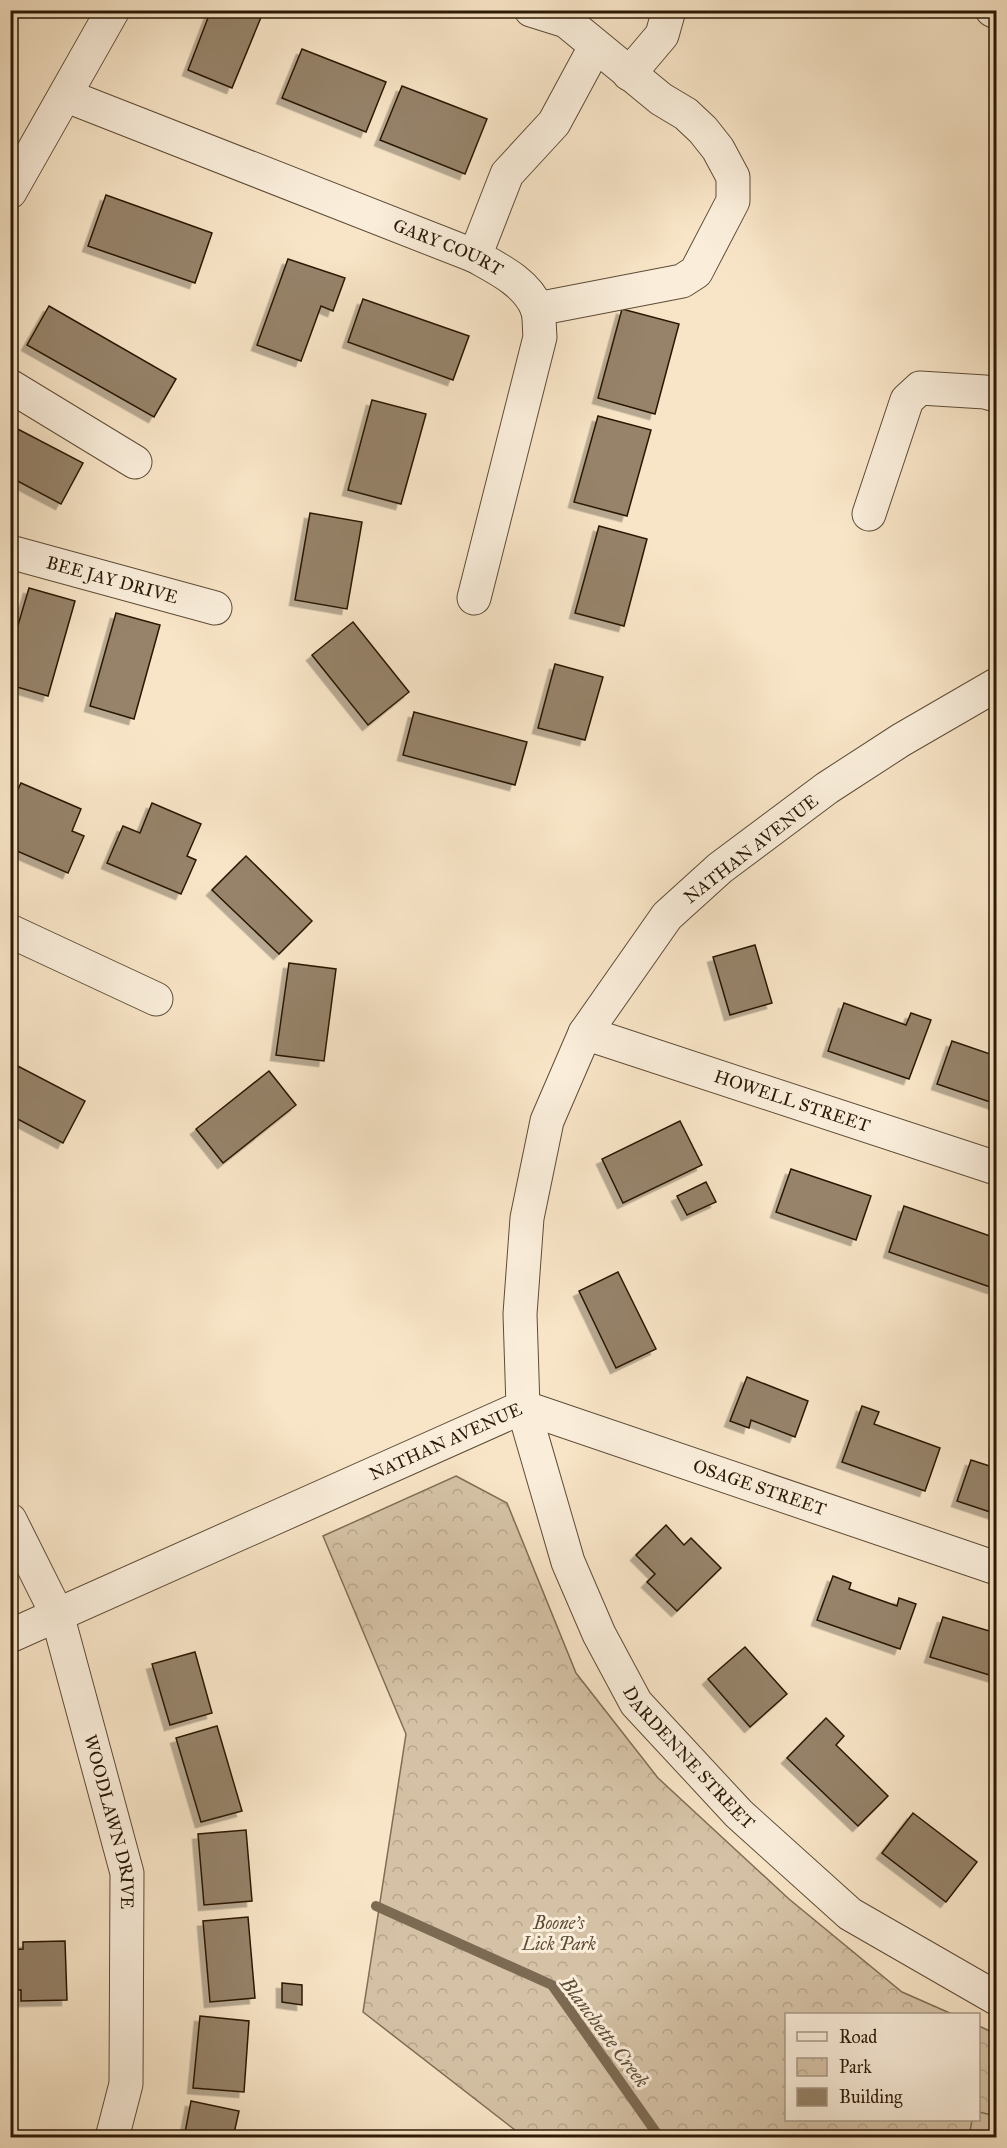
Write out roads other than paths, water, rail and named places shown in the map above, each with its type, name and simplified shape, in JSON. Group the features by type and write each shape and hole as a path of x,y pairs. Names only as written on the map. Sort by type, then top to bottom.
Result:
{"street":[{"path":"10,192 67,96 113,10"},
{"path":"474,598 540,337 537,309 682,281 696,272 732,201 733,177 718,149 703,130 595,47 568,16 531,10"},
{"path":"629,74 662,34 669,10"},
{"path":"992,10 996,12"},
{"path":"475,256 507,174 554,123 595,47"},
{"name":"GARY COURT","path":"67,96 475,256 505,272 518,283 537,309"},
{"path":"10,386 135,462"},
{"path":"869,514 907,400 920,388 985,392 996,395"},
{"name":"BEE JAY DRIVE","path":"10,552 215,608"},
{"name":"NATHAN AVENUE","path":"10,1636 523,1407 520,1314 527,1218 547,1121 585,1033 667,916 720,868 827,788 901,740 996,685"},
{"path":"10,931 156,999"},
{"name":"HOWELL STREET","path":"585,1033 996,1168"},
{"name":"OSAGE STREET","path":"523,1407 996,1568"},
{"name":"DARDENNE STREET","path":"523,1407 568,1562 599,1634 636,1703 739,1814 850,1914 996,1998"},
{"name":"WOODLAWN DRIVE","path":"10,1520 57,1614 127,1873 126,2084 112,2138"}],"waterway":[{"name":"Blanchette Creek","path":"376,1906 552,1985 660,2138"}],"park label":[{"name":"Boone's Lick Park","path":"559,1933"}]}
